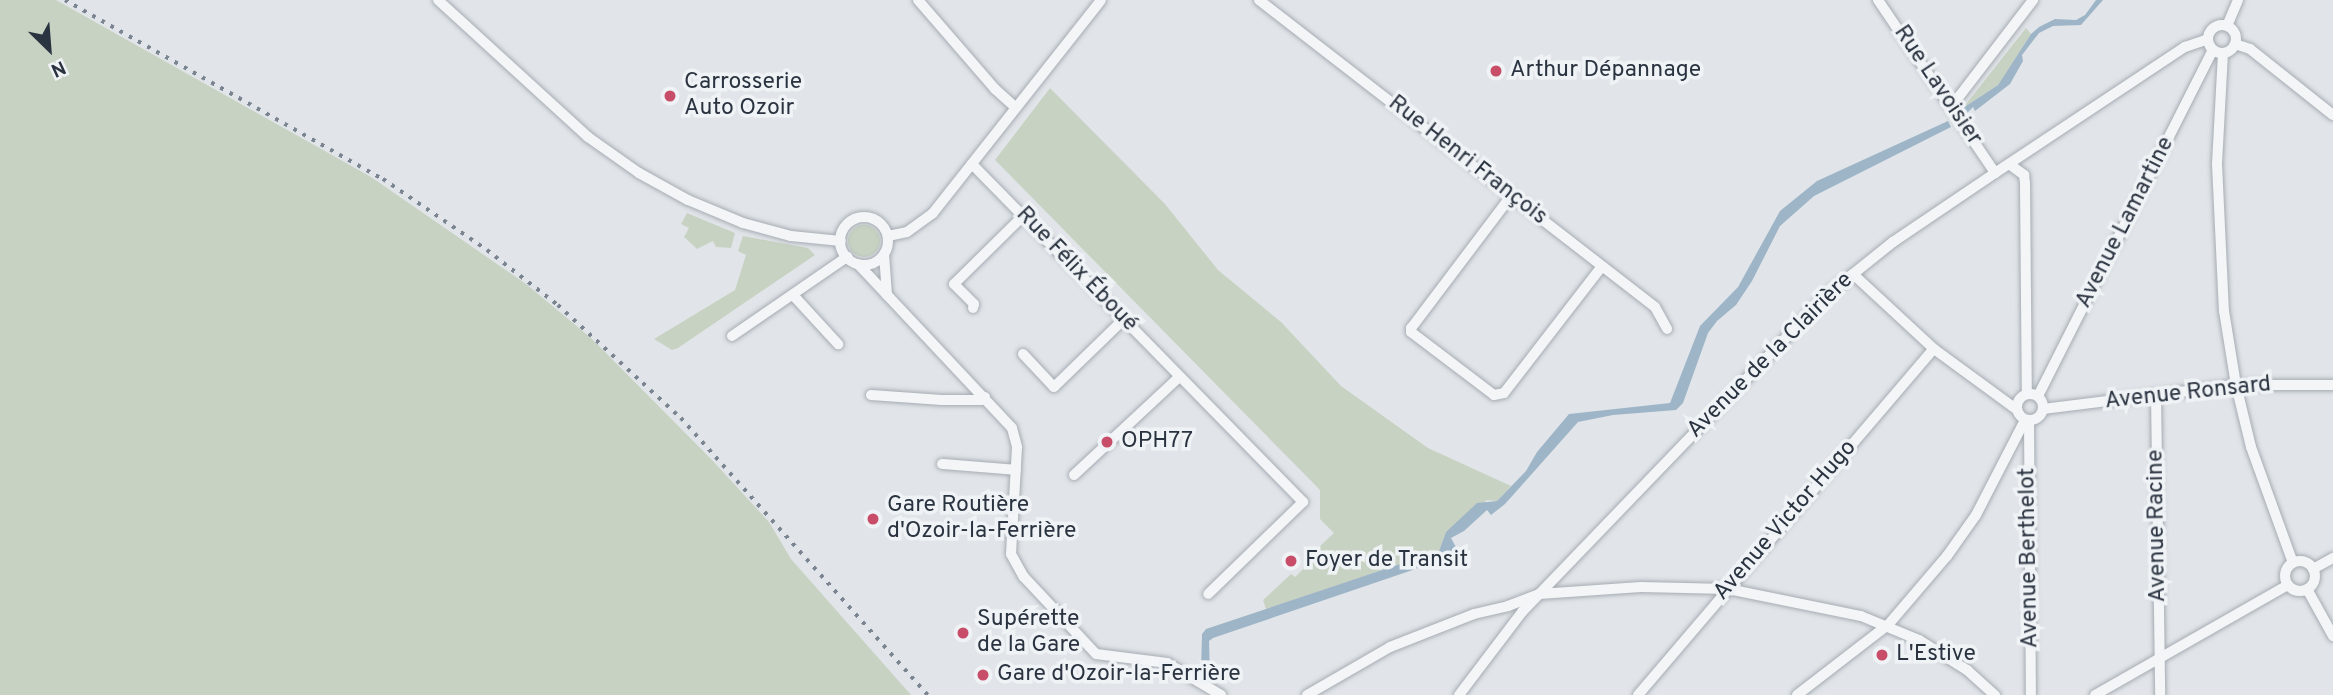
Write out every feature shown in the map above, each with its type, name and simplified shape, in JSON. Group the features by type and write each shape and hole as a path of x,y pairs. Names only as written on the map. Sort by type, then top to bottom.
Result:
{"street":[{"path":"438,0 588,137 639,173 688,200 743,223 790,236 841,241"},
{"path":"918,0 995,89 1016,107"},
{"path":"888,236 907,232 925,221 1101,0"},
{"name":"Rue Henri François","path":"1259,0 1654,307 1667,329"},
{"name":"Rue Lavoisier","path":"1878,0 1995,173"},
{"path":"1951,107 2033,0"},
{"path":"2227,26 2238,0"},
{"path":"2235,44 2236,35 2227,26 2214,27 2218,236 2224,311 2236,386 2250,447 2293,563"},
{"path":"2215,47 2235,44 2250,49 2333,115"},
{"name":"Avenue de la Clairière","path":"1459,695 1511,624 1539,594 1807,315 1853,274 1893,242 2185,47 2215,47"},
{"name":"Avenue Lamartine","path":"2033,395 2215,47"},
{"name":"Rue Félix Éboué","path":"972,164 1303,502 1208,594"},
{"path":"2009,164 2024,175 2033,395 2043,409 2037,418 2027,420"},
{"path":"1511,196 1411,328 1411,332 1494,395 1504,393 1602,266"},
{"path":"973,308 974,304 954,284 1024,215"},
{"path":"887,295 884,254 888,236 880,223 866,217 858,218 845,226 841,241 847,257 858,264 887,295 1007,420 1015,435 1016,470 1011,537 1013,560 1086,647 1101,656 1173,665 1221,695"},
{"path":"858,264 873,263 884,254"},
{"path":"732,336 847,257"},
{"path":"1853,274 1934,349 2017,409 2027,420"},
{"path":"793,295 838,344"},
{"path":"1045,396 1124,320"},
{"name":"Avenue Victor Hugo","path":"1638,695 1934,349"},
{"path":"1023,354 1055,387"},
{"path":"1074,475 1179,377"},
{"name":"Avenue Ronsard","path":"2043,409 2236,386 2333,386"},
{"name":"Avenue Racine","path":"2156,394 2160,695"},
{"path":"871,395 942,400 981,400 985,397"},
{"path":"2017,409 2018,401 2033,395"},
{"path":"1797,695 1888,625 1947,556 1976,515 2027,420"},
{"name":"Avenue Berthelot","path":"2027,420 2031,695"},
{"path":"942,464 1016,470"},
{"path":"2313,569 2333,558"},
{"path":"2305,562 2313,569 2313,582 2306,589 2295,589 2288,584 2286,573 2293,563 2305,562"},
{"path":"2095,695 2288,584"},
{"path":"1307,695 1357,664 1414,637 1539,594 1641,587 1728,589 1794,600 1888,625 1943,654 1995,695"},
{"path":"2306,589 2333,636"}],"green space":[{"path":"0,0 56,0 371,177 526,284 591,338 712,460 769,522 791,559 911,695 0,695"},
{"path":"2026,28 2031,34 1998,85 1963,108"},
{"path":"1050,88 1165,204 1218,270 1281,322 1341,386 1428,448 1511,486 1497,501 1487,500 1446,532 1439,551 1266,609 1263,600 1291,574 1295,577 1309,563 1306,559 1334,533 1320,519 1320,490 995,160"},
{"path":"687,213 735,233 731,248 716,247 713,241 697,249 684,237 689,228 681,224"},
{"path":"864,225 875,230 880,241 875,252 864,257 853,252 848,241 853,230"},
{"path":"743,236 808,248 815,255 678,348 672,350 654,339 735,290 746,255 738,251"}],"water":[{"path":"2096,0 2103,0 2081,25 2053,26 2039,33 2022,55 2023,61 2010,84 1975,111 1973,107 1967,113 1963,108 1998,85 2031,34 2055,19 2076,20 2085,15"},
{"path":"1948,121 1951,127 1814,196 1780,226 1752,281 1736,305 1717,321 1708,333 1683,403 1676,410 1613,415 1578,422 1505,504 1491,515 1487,510 1464,531 1451,538 1457,549 1445,559 1213,638 1209,641 1210,676 1201,671 1202,634 1206,629 1439,551 1446,532 1477,503 1497,501 1526,471 1537,452 1569,414 1670,403 1700,326 1738,287 1780,211 1817,181"}],"railway":[{"path":"65,0 383,179 487,250 558,305 681,418 928,695"}],"place":[{"name":"Arthur Dépannage","path":"1496,71"},
{"name":"Carrosserie Auto Ozoir","path":"670,96"},
{"name":"OPH77","path":"1107,442"},
{"name":"Gare Routière d'Ozoir-la-Ferrière","path":"873,519"},
{"name":"Foyer de Transit","path":"1291,561"},
{"name":"Supérette de la Gare","path":"963,633"},
{"name":"L'Estive","path":"1882,655"},
{"name":"Gare d'Ozoir-la-Ferrière","path":"983,675"}]}
